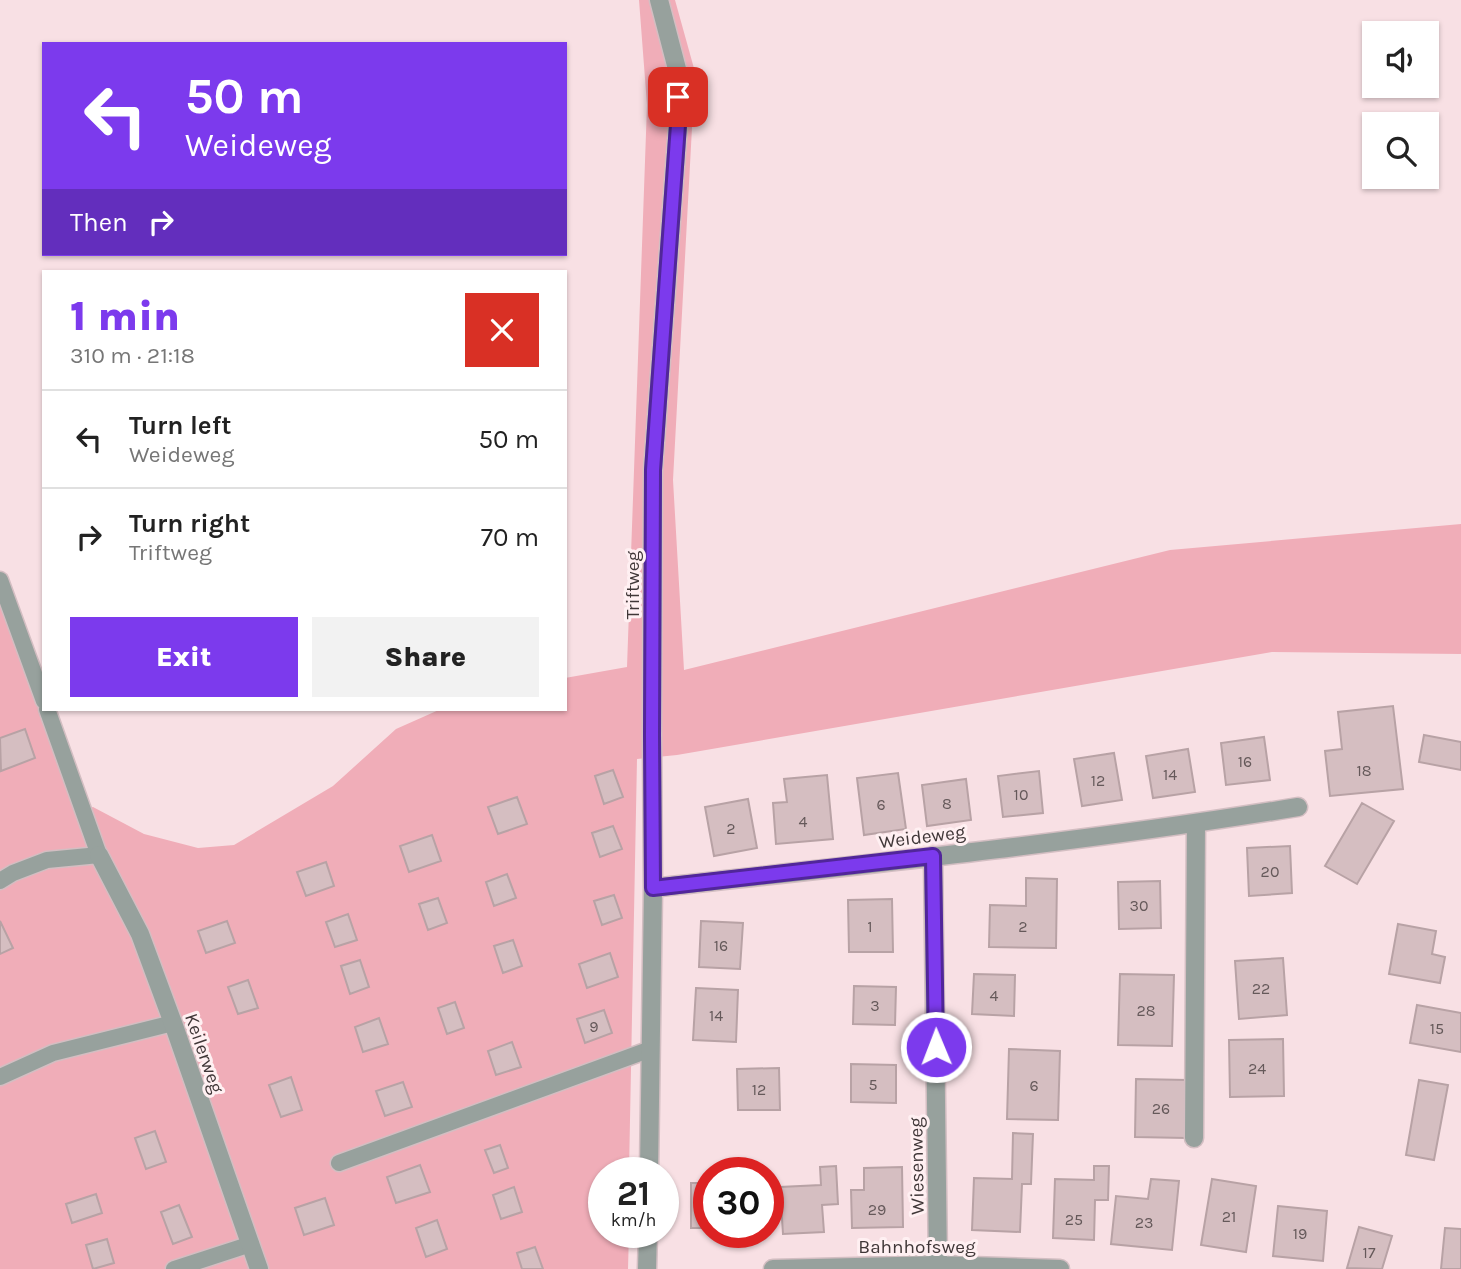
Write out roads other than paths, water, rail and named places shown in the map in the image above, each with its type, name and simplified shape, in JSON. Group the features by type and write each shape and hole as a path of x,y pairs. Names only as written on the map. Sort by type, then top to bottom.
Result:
{"street":[{"name":"Triftweg","path":"649,1157 653,888 653,470 678,125 677,69 659,0"},
{"name":"Weideweg","path":"653,888 1196,823 1298,807"},
{"path":"1194,1138 1196,823"},
{"name":"Keilerweg","path":"99,855 139,934 259,1269"},
{"name":"Wiesenweg","path":"933,856 938,1265"},
{"path":"647,1269 648,1248"},
{"name":"Bahnhofsweg","path":"773,1269 938,1265 1060,1269"}],"lane":[{"path":"0,580 42,696"},
{"path":"0,881 47,860 99,855 48,711"},
{"path":"0,1077 53,1053 173,1023"},
{"path":"338,1163 651,1049"},
{"path":"174,1269 251,1244"}]}
